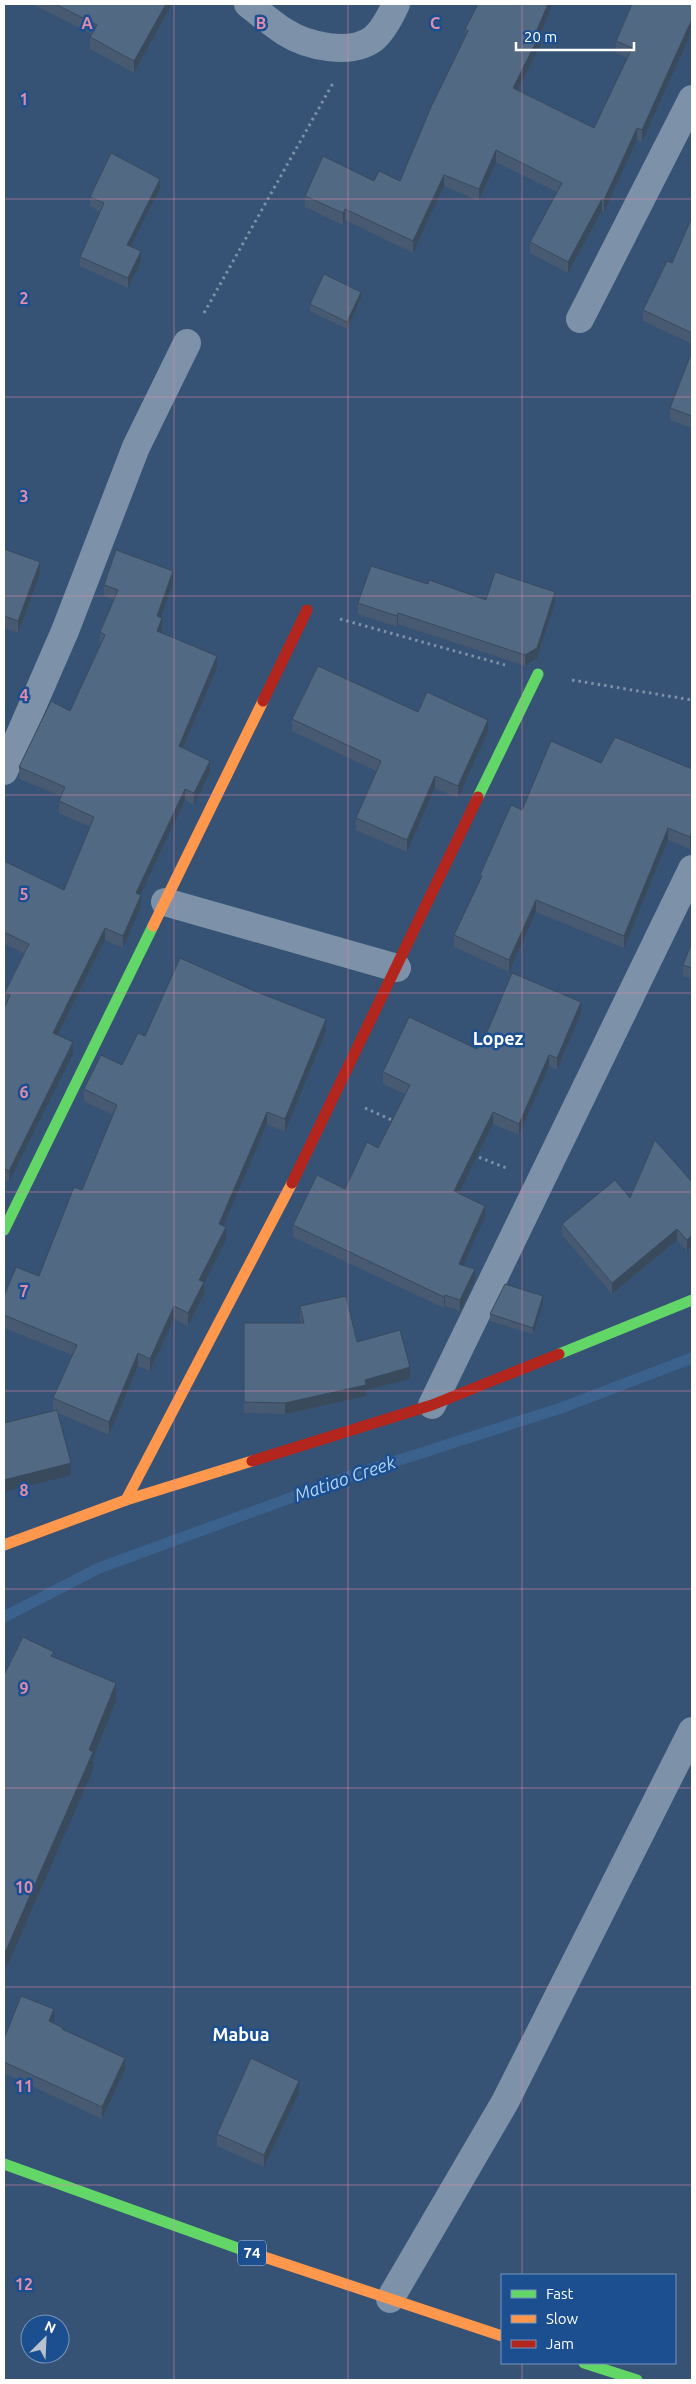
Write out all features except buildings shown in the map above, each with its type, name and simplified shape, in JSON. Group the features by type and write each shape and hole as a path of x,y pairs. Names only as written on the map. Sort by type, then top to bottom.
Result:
{"street":[{"path":"248,4 286,33 323,47 349,48 373,39 392,15 396,4"},
{"path":"580,319 692,100"},
{"path":"4,771 65,631 136,447 187,343"},
{"path":"4,1230 307,610"},
{"path":"126,1500 300,1167 538,674"},
{"path":"432,1405 692,869"},
{"path":"165,902 397,968"},
{"path":"4,1545 126,1500 432,1405 692,1300"},
{"path":"390,2299 505,2102 692,1731"},
{"name":"74","path":"4,2164 230,2246 501,2336"},
{"path":"587,2364 637,2380"}],"path":[{"path":"187,343 326,97 349,48"},
{"path":"307,610 538,674 692,700"},
{"path":"335,1095 403,1125"},
{"path":"472,1155 540,1182"}],"waterway":[{"name":"Matiao Creek","path":"4,1617 99,1568 353,1475 561,1408 692,1358"}],"traffic: fast":[{"path":"478,797 538,674"},
{"path":"4,1230 153,926"},
{"path":"559,1354 692,1300"},
{"path":"4,2164 243,2250"},
{"path":"587,2364 637,2380"}],"traffic: slow":[{"path":"153,926 263,701"},
{"path":"126,1500 292,1183"},
{"path":"4,1545 126,1500 252,1461"},
{"path":"243,2250 501,2336"}],"traffic: jam":[{"path":"263,701 307,610"},
{"path":"292,1183 478,797"},
{"path":"252,1461 432,1405 559,1354"}],"district":[{"name":"Lopez","path":"498,1039"},
{"name":"Mabua","path":"241,2035"}]}
